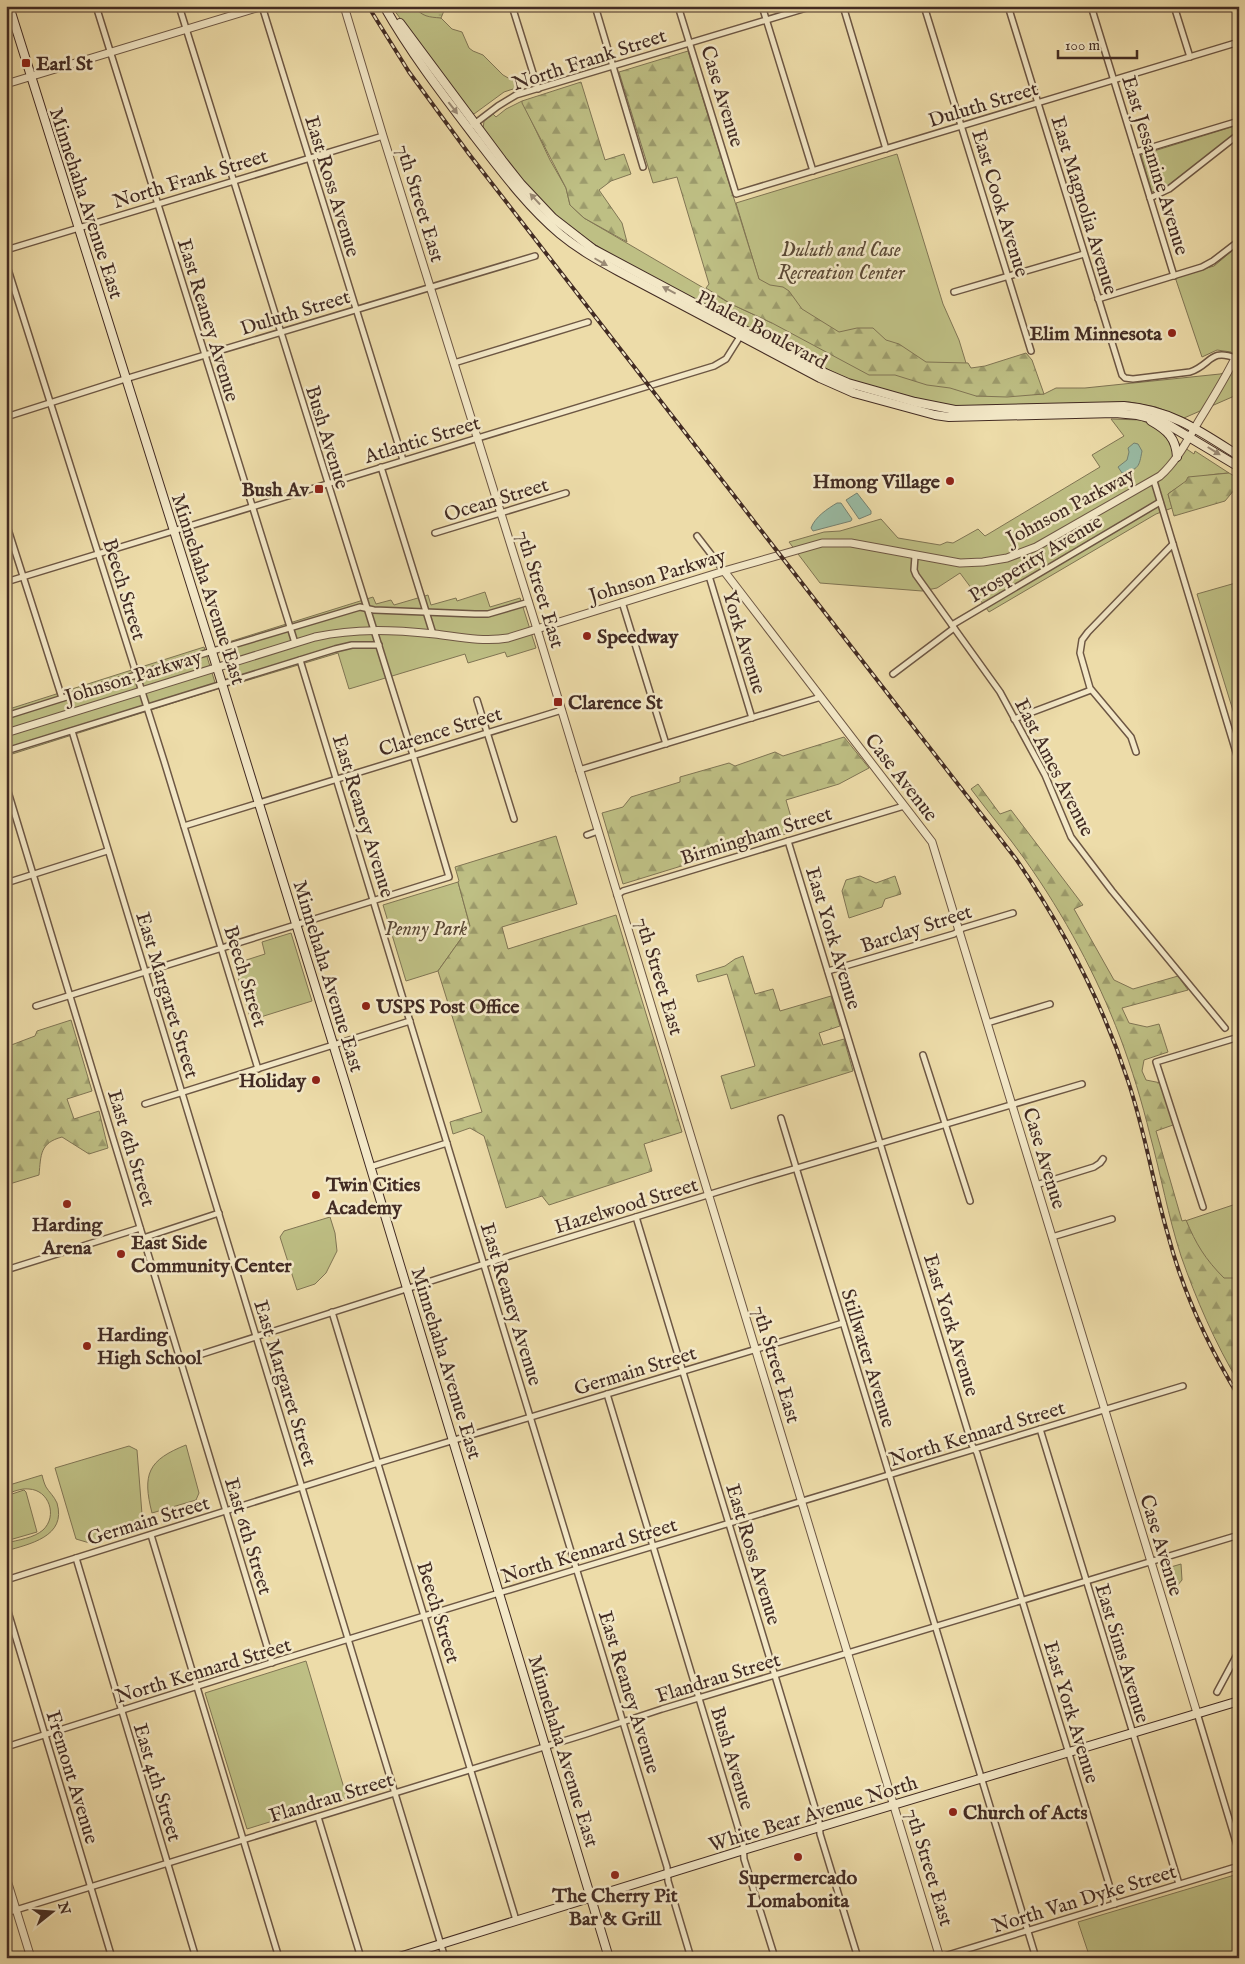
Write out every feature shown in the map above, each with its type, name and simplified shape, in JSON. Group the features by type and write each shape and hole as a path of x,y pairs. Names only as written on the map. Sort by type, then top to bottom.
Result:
{"main road":[{"name":"Minnehaha Avenue East","path":"9,6 222,683 609,1958"},
{"name":"Phalen Boulevard","path":"385,6 433,80 472,126 518,192 561,235 618,271 848,383 939,408 954,410 1124,406 1160,412 1194,428 1239,456"},
{"name":"Phalen Boulevard","path":"742,333 836,386 854,393 935,415 971,417 1137,415 1162,421 1239,466"},
{"path":"1120,414 1148,420 1169,433 1175,442 1177,457"},
{"name":"White Bear Avenue North","path":"396,1958 744,1850 1239,1701"}],"street":[{"name":"East Reaney Avenue","path":"96,6 295,643"},
{"name":"Bush Avenue","path":"179,6 232,181 413,755 449,877 373,900"},
{"path":"6,84 262,6"},
{"name":"East Ross Avenue","path":"262,6 403,460"},
{"name":"7th Street East","path":"344,6 500,513 538,629 939,1958"},
{"path":"512,6 538,89"},
{"path":"595,6 643,167"},
{"name":"Case Avenue","path":"678,6 736,194"},
{"path":"762,6 813,171"},
{"name":"North Frank Street","path":"472,126 516,95 813,6"},
{"path":"842,6 886,149"},
{"name":"East Cook Avenue","path":"924,6 1031,351"},
{"name":"East Magnolia Avenue","path":"1008,6 1122,375 1129,379 1190,372 1199,368 1212,356 1218,355 1235,358"},
{"name":"East Jessamine Avenue","path":"1091,6 1174,276"},
{"path":"1174,6 1190,57"},
{"name":"Duluth Street","path":"736,194 1239,42"},
{"path":"1136,152 1239,121"},
{"path":"1150,198 1169,189 1239,134"},
{"name":"North Frank Street","path":"6,250 383,136"},
{"path":"1098,299 1202,267 1213,261 1239,240"},
{"path":"954,292 1084,254"},
{"name":"Duluth Street","path":"6,417 125,379 535,256"},
{"name":"Beech Street","path":"6,263 184,826 258,1069"},
{"path":"454,363 588,322"},
{"name":"Atlantic Street","path":"6,582 718,364 726,359 742,333"},
{"name":"Johnson Parkway","path":"6,733 295,643 342,632 374,630 488,640 508,638 724,571 822,543 851,543 960,563 1007,558 1036,546 1154,481 1171,466 1239,350"},
{"path":"381,467 433,634"},
{"path":"1154,481 1239,762"},
{"name":"Ocean Street","path":"435,532 566,493"},
{"name":"Prosperity Avenue","path":"893,674 953,626 1160,502"},
{"path":"6,523 62,698"},
{"name":"Case Avenue","path":"697,536 932,842 1239,1852"},
{"path":"1136,752 1131,737 1091,690 1080,657 1082,640 1173,544"},
{"name":"East Ames Avenue","path":"915,556 915,573 1000,692 1045,775 1071,837 1112,891 1225,1028"},
{"name":"York Avenue","path":"709,576 752,718"},
{"name":"Johnson Parkway","path":"6,716 136,674 360,607 427,613 488,614 528,602"},
{"path":"622,602 666,744"},
{"name":"Johnson Parkway","path":"6,751 222,683 352,645 378,645"},
{"name":"East Reaney Avenue","path":"300,660 623,1721 691,1958"},
{"path":"1014,719 1091,690"},
{"path":"579,770 821,698"},
{"path":"477,700 514,819"},
{"name":"Clarence Street","path":"184,826 562,710"},
{"name":"East Margaret Street","path":"72,731 445,1958"},
{"name":"East 6th Street","path":"6,785 272,1663"},
{"name":"Birmingham Street","path":"617,895 623,891 904,806"},
{"path":"587,835 598,831"},
{"name":"East York Avenue","path":"788,841 1115,1904"},
{"path":"6,882 108,850"},
{"path":"36,1006 373,900"},
{"name":"Barclay Street","path":"828,971 1013,913"},
{"path":"987,1023 1050,1004"},
{"path":"145,1104 410,1021"},
{"path":"1203,1207 1156,1062 1236,1038 1239,1043"},
{"path":"923,1055 970,1202"},
{"name":"Hazelwood Street","path":"180,1361 484,1263 1082,1084"},
{"name":"Stillwater Avenue","path":"781,1118 1036,1958"},
{"path":"370,1167 447,1143"},
{"path":"1036,1185 1094,1167 1103,1159"},
{"path":"143,1238 219,1213"},
{"name":"East Ross Avenue","path":"636,1217 819,1821 826,1856 858,1958"},
{"path":"1052,1237 1112,1219"},
{"path":"6,1270 140,1228"},
{"name":"Beech Street","path":"332,1312 516,1920"},
{"name":"Germain Street","path":"6,1580 378,1463 843,1323"},
{"name":"North Kennard Street","path":"6,1747 577,1569 1183,1386"},
{"name":"Bush Avenue","path":"607,1394 743,1844 744,1859 775,1958"},
{"name":"East Sims Avenue","path":"1040,1430 1179,1884"},
{"path":"151,1535 279,1958"},
{"name":"Flandrau Street","path":"6,1913 623,1721 1239,1535"},
{"name":"East 4th Street","path":"76,1558 196,1958"},
{"name":"Fremont Avenue","path":"6,1605 112,1958"},
{"path":"1217,1692 1239,1651"},
{"path":"318,1817 361,1958"},
{"name":"North Van Dyke Street","path":"939,1958 1239,1866"},
{"path":"6,1877 31,1958"}],"green space":[{"path":"391,6 414,6 418,11 441,18 452,29 462,32 469,48 483,55 503,75 510,79 531,83 504,92 474,114 471,113"},
{"path":"414,6 446,6 441,18 426,16"},
{"path":"688,51 759,279 770,285 783,287 789,291 802,309 839,332 857,328 873,328 886,340 899,344 926,362 968,363 971,368 985,366 1026,353 1032,360 1044,394 1007,397 976,396 950,388 927,385 895,375 869,375 772,323 731,304 706,288 709,284 677,177 653,183 619,72"},
{"path":"581,82 605,160 624,154 631,174 611,181 599,190 622,223 627,242 584,218 570,205 566,188 522,103 522,101"},
{"name":"Duluth and Case Recreation Center","path":"522,101 550,160 566,188 570,205 584,218 731,304 772,323 736,203 897,154 943,304 959,340 976,396 1044,394 1056,388 1085,388 1220,374 1237,369 1231,352 1217,350 1202,357 1175,277 1214,266 1239,245 1239,394 1184,418 1156,407 1129,402 953,406 930,402 851,380 610,254 556,216 523,181 483,129 484,121 493,114 496,117 506,109"},
{"path":"1235,126 1238,129 1231,137 1166,187 1152,192 1141,155"},
{"path":"1111,419 1141,420 1194,454 1195,451 1229,473 1204,476 1183,484 1168,494 1172,508 1156,514 989,612 960,573 937,588 922,591 820,583 789,542 824,532 840,531 881,519 898,538 940,545 947,542 953,543 978,529 985,536 1100,467 1092,455 1124,436"},
{"path":"1229,473 1236,477 1235,489 1225,501 1174,516 1168,494 1186,481 1188,477"},
{"path":"1239,582 1239,730 1197,594"},
{"path":"485,592 490,607 520,598 536,648 507,657 505,652 468,663 465,654 349,689 338,653 232,685 219,645 373,597 376,604 391,600 394,605 428,595 431,605 456,598 457,601"},
{"path":"204,647 217,689 6,756 6,710"},
{"path":"844,737 869,768 839,784 786,800 795,831 623,884 602,813 623,807 631,797 680,782 680,777 729,763 735,766 775,752 783,756"},
{"path":"978,784 1000,814 1011,810 1083,905 1074,909 1114,980 1133,989 1178,976 1188,990 1122,1008 1129,1023 1147,1027 1159,1024 1168,1052 1144,1060 1142,1071 1146,1080 1161,1083 1173,1125 1156,1131 1182,1221 1186,1220 1193,1237 1202,1251 1224,1278 1239,1278 1239,1383 1207,1321 1181,1256 1133,1073 1101,991 1079,946 1040,882 971,789"},
{"path":"556,836 577,904 502,927 508,949 616,915 682,1132 644,1144 652,1171 549,1205 542,1196 506,1208 484,1136 470,1128 453,1134 450,1122 482,1112 438,971 470,926 455,867"},
{"path":"860,876 876,883 895,876 901,894 885,899 882,907 849,918 842,891 846,880"},
{"name":"Penny Park","path":"458,882 470,926 438,971 406,981 383,905"},
{"path":"291,933 312,1001 251,1020 234,964 265,954 262,942"},
{"path":"743,956 755,994 773,989 780,1011 831,996 840,1026 819,1033 823,1045 844,1039 853,1071 731,1109 721,1076 755,1066 727,974 698,982 696,975 725,966"},
{"path":"71,1020 92,1091 67,1099 74,1119 99,1111 108,1148 89,1154 62,1137 55,1139 43,1150 39,1175 6,1185 6,1063 10,1062 6,1047 35,1036 37,1031"},
{"path":"1239,1203 1239,1368 1179,1223"},
{"path":"330,1217 335,1233 337,1251 326,1273 315,1284 297,1290 280,1237 284,1231"},
{"path":"186,1445 199,1493 196,1500 152,1513 148,1488 148,1478 151,1470 163,1456"},
{"path":"129,1446 137,1450 143,1527 93,1544 76,1539 55,1468"},
{"path":"42,1475 46,1487 57,1503 59,1515 56,1524 44,1537 35,1542 6,1551 6,1543 31,1537 43,1530 48,1524 50,1511 46,1499 36,1490 23,1489 6,1494 6,1486"},
{"path":"24,1490 37,1532 6,1541 6,1496"},
{"path":"1181,1564 1182,1580 1177,1586 1168,1588 1163,1572 1164,1569"},
{"path":"306,1661 347,1798 247,1829 205,1693"},
{"path":"1238,1874 1239,1958 1090,1958 1078,1922"}],"shaded area":[{"path":"1134,443 1138,444 1142,451 1139,464 1132,470 1122,473 1118,467 1127,460 1128,448"},
{"path":"857,493 871,511 871,514 859,519 846,500"},
{"path":"837,503 841,503 852,519 851,521 813,531 811,528 815,520"}],"railway":[{"path":"368,6 409,72 469,154 1016,859 1050,912 1094,994 1118,1051 1134,1100 1163,1216 1181,1277 1197,1318 1239,1397"}],"place":[{"name":"Earl St","path":"26,63"},
{"name":"Elim Minnesota","path":"1172,333"},
{"name":"Hmong Village","path":"950,481"},
{"name":"Bush Av","path":"319,489"},
{"name":"Speedway","path":"587,636"},
{"name":"Clarence St","path":"558,702"},
{"name":"USPS Post Office","path":"366,1006"},
{"name":"Holiday","path":"316,1080"},
{"name":"Twin Cities Academy","path":"316,1195"},
{"name":"Harding Arena","path":"67,1204"},
{"name":"East Side Community Center","path":"121,1254"},
{"name":"Harding High School","path":"87,1346"},
{"name":"Church of Acts","path":"953,1812"},
{"name":"Supermercado Lomabonita","path":"798,1857"},
{"name":"The Cherry Pit Bar & Grill","path":"615,1875"}]}
